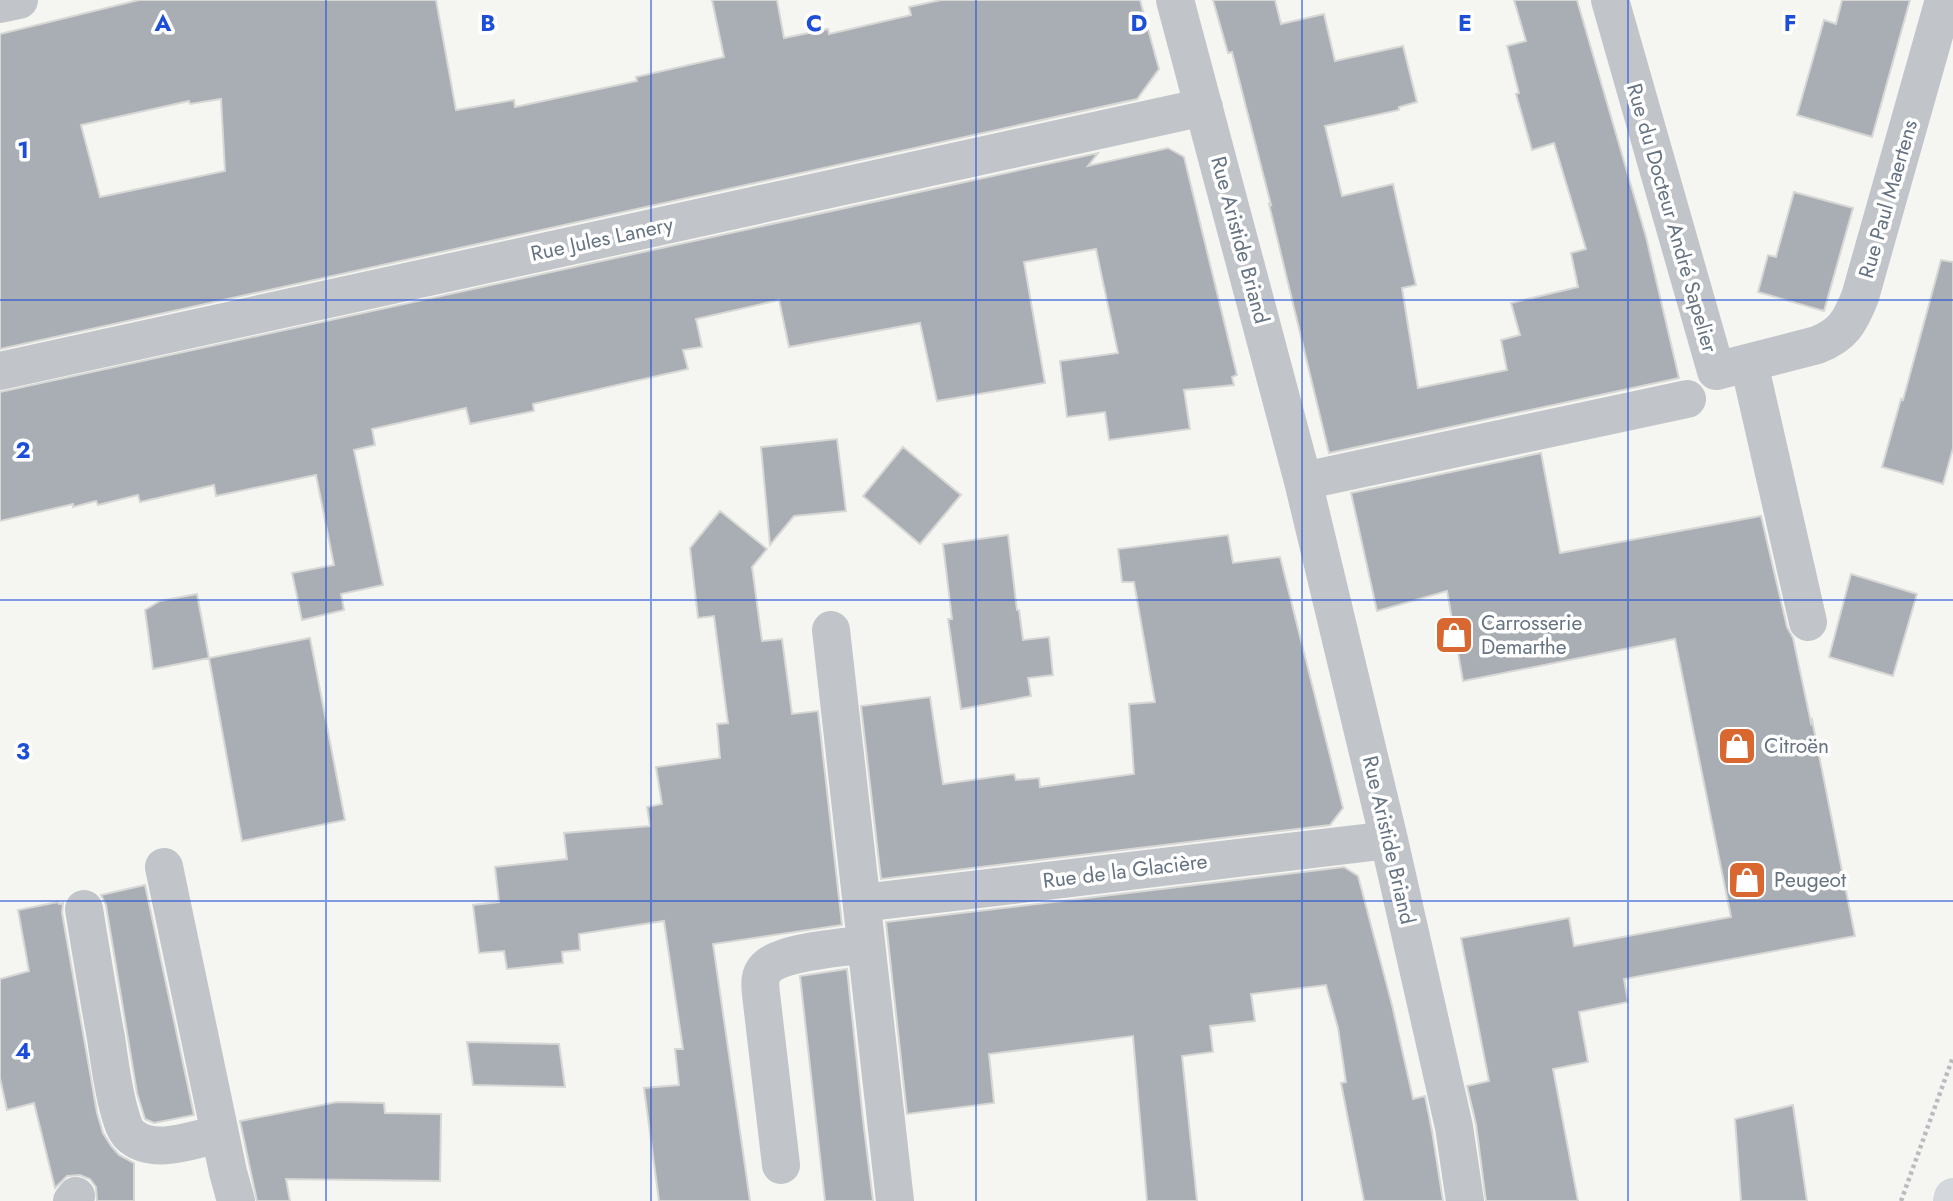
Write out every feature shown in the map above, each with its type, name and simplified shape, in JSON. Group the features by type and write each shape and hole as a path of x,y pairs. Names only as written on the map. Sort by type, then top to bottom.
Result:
{"street":[{"path":"0,4 19,0"},
{"name":"Rue Aristide Briand","path":"1175,0 1303,481 1454,1127 1465,1201"},
{"name":"Rue du Docteur André Sapelier","path":"1610,0 1748,363 1808,622"},
{"name":"Rue Paul Maertens","path":"1748,363 1832,339 1843,330 1853,314 1860,298 1944,0"},
{"name":"Rue Jules Lanery","path":"0,371 1205,107"},
{"path":"1303,481 1687,400"},
{"path":"831,630 895,1201"},
{"name":"Rue de la Glacière","path":"862,903 1389,840"},
{"path":"164,867 236,1201"},
{"path":"84,909 125,1130 138,1141 157,1146 220,1134"},
{"path":"781,1165 760,985 762,974 772,963 783,958 866,944"}],"path":[{"path":"1901,1201 1953,1057"}],"building":[{"path":"139,0 436,0 456,110 514,100 515,107 637,81 636,77 724,57 712,0 777,0 784,38 828,29 829,34 911,15 909,7 941,0 1140,0 1159,69 1137,99 0,349 0,34","holes":["221,99 225,171 100,197 81,125 189,101 190,104"]},
{"path":"1213,0 1275,0 1281,24 1324,14 1335,61 1403,46 1417,102 1399,107 1399,110 1325,126 1342,196 1393,184 1416,285 1402,288 1418,388 1507,370 1501,340 1520,335 1511,303 1578,287 1571,253 1586,249 1554,143 1532,150 1516,94 1519,93 1507,46 1526,41 1514,0 1577,0 1646,237 1679,378 1329,453 1232,52 1228,53"},
{"path":"1842,0 1910,0 1872,137 1797,115 1824,20 1836,24"},
{"path":"1168,148 1184,157 1237,375 1232,377 1234,385 1184,390 1190,429 1109,440 1105,412 1067,417 1060,361 1118,353 1096,249 1024,262 1045,383 937,401 920,323 789,347 779,300 696,319 702,347 683,350 688,369 533,404 534,411 470,424 466,408 372,429 375,445 354,450 383,585 341,594 344,610 302,620 292,573 334,565 316,475 216,496 214,485 140,502 138,495 98,505 96,501 73,507 73,504 0,521 0,392 1098,153 1088,166"},
{"path":"1794,192 1853,208 1824,311 1758,292 1768,255 1776,257"},
{"path":"1941,260 1953,262 1953,448 1943,484 1882,467"},
{"path":"837,439 846,511 794,516 770,545 761,447"},
{"path":"903,447 961,495 920,544 863,496"},
{"path":"1541,453 1560,553 1761,516 1787,627 1793,638 1811,723 1812,720 1855,936 1624,979 1628,1002 1579,1012 1588,1062 1553,1069 1578,1201 1486,1201 1476,1124 1467,1086 1489,1081 1461,938 1569,918 1574,946 1731,917 1675,639 1463,681 1447,591 1377,611 1351,493"},
{"path":"720,511 767,549 752,567 762,641 782,639 792,714 818,711 842,925 713,944 750,1201 659,1201 644,1088 679,1085 675,1049 683,1049 664,921 579,934 580,950 562,952 563,963 507,969 504,951 479,953 473,905 499,902 495,867 567,859 564,833 650,826 647,807 662,804 656,767 720,758 717,724 728,723 714,616 698,618 690,548"},
{"path":"1008,535 1023,640 1049,637 1053,675 1028,678 1031,696 961,709 948,619 952,619 943,544"},
{"path":"1228,535 1233,563 1280,557 1343,808 1330,825 881,879 861,706 930,697 943,784 1014,774 1016,780 1039,778 1040,787 1134,774 1129,704 1155,702 1134,582 1122,582 1118,549"},
{"path":"1851,574 1917,594 1893,676 1829,657"},
{"path":"197,594 209,658 153,669 145,610 160,601"},
{"path":"310,638 345,820 242,841 209,658"},
{"path":"1344,867 1358,876 1392,1005 1413,1099 1425,1096 1443,1201 1364,1201 1341,1083 1346,1082 1338,1028 1326,985 1251,994 1255,1021 1210,1026 1213,1052 1182,1056 1197,1201 1147,1201 1133,1036 989,1054 994,1103 907,1114 886,922"},
{"path":"145,885 194,1115 154,1123 145,1119 137,1093 106,905 101,895"},
{"path":"63,903 62,913 97,1113 103,1133 111,1146 119,1155 134,1163 134,1201 97,1201 96,1187 90,1179 80,1175 67,1176 55,1188 34,1103 7,1110 0,1078 0,979 29,971 18,910"},
{"path":"847,969 873,1201 825,1201 800,976"},
{"path":"467,1042 559,1044 565,1087 473,1085"},
{"path":"337,1102 384,1103 385,1113 441,1114 440,1181 286,1179 290,1201 257,1201 240,1121"},
{"path":"1793,1105 1807,1201 1741,1201 1735,1119"}],"place":[{"name":"Carrosserie Demarthe","path":"1454,635"},
{"name":"Citroën","path":"1737,746"},
{"name":"Peugeot","path":"1747,880"}]}
